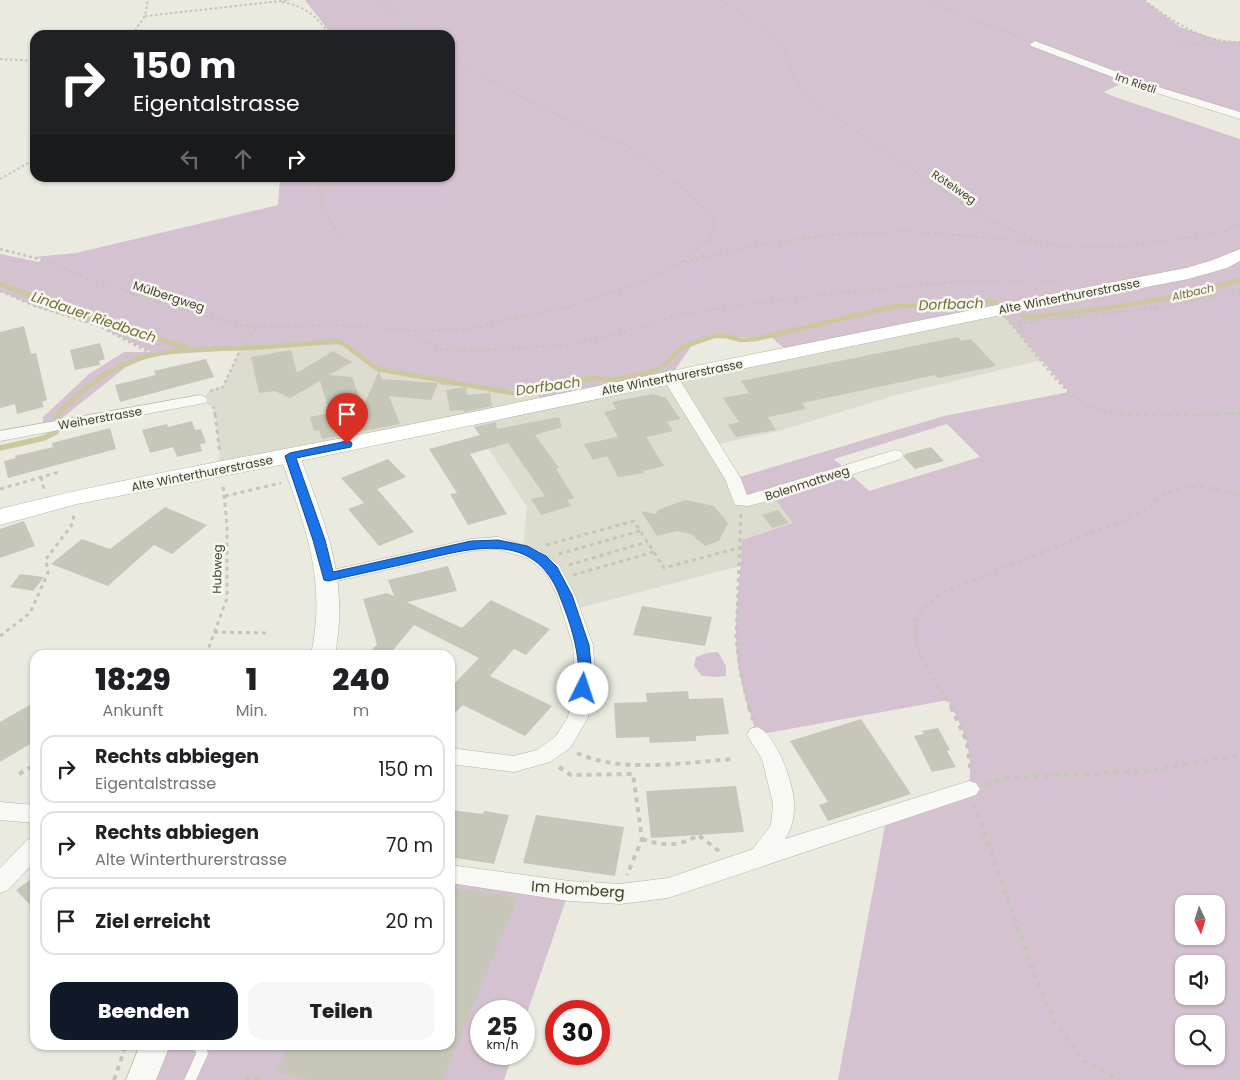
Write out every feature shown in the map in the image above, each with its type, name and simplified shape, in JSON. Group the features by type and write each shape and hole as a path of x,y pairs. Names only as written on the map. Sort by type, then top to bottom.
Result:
{"main road":[{"name":"Alte Winterthurerstrasse","path":"0,517 77,497 290,456 996,310 1169,277 1204,269 1240,254"}],"street":[{"name":"Im Rietli","path":"1035,44 1104,72 1240,116"},
{"path":"670,377 733,479 741,501"},
{"name":"Weiherstrasse","path":"0,436 200,400"},
{"name":"Bolenmattweg","path":"741,501 772,495 793,486 895,455"},
{"path":"290,456 319,540 328,577 330,610 328,638 324,650"},
{"path":"328,577 471,545 498,543 523,549 547,565 583,645 585,674 578,718 563,742 543,756 514,764 455,757"},
{"path":"757,735 772,758 784,804 781,827 761,856"},
{"name":"Im Homberg","path":"455,875 569,892 620,894 668,888 969,789"},
{"path":"0,811 30,814"},
{"path":"0,882 30,851"},
{"path":"140,1080 153,1050"}],"lane":[{"path":"190,1080 202,1054 201,1050"}],"path":[{"path":"136,30 146,16 148,0"},
{"path":"146,16 290,0"},
{"path":"380,0 411,30"},
{"name":"Rötelweg","path":"722,0 780,42 802,94 980,216 1040,242 1069,248 1130,246 1223,232 1240,224"},
{"path":"925,0 1035,44"},
{"path":"1144,0 1180,27 1230,42"},
{"path":"277,2 295,4 311,10 326,30"},
{"path":"1178,45 1240,42"},
{"path":"0,59 30,60"},
{"path":"455,61 510,92 574,124 628,146 660,169 713,216 714,234 680,263"},
{"path":"0,179 30,162"},
{"path":"319,182 318,196 326,217 340,236"},
{"path":"680,263 764,244 832,235 907,231 1040,242"},
{"name":"Mülbergweg","path":"0,249 50,262 93,280 233,324 258,327 338,325 420,332 467,329 572,306 632,286 680,263"},
{"path":"409,330 418,340 441,349 468,351 506,350 586,343 680,314 818,295 963,281 1054,281 1063,286"},
{"path":"1011,324 1164,307 1240,290"},
{"path":"0,292 35,306 99,326 153,354"},
{"path":"996,310 1011,324 1070,392 1086,406 1105,412 1127,415 1240,413"},
{"path":"218,462 220,455 214,408 200,400 212,389 223,387 240,350 258,327"},
{"path":"0,489 58,472"},
{"path":"41,477 46,497"},
{"name":"Hubweg","path":"208,650 227,598 226,496 222,481"},
{"path":"226,496 281,483"},
{"path":"1120,1080 1084,1061 1055,1022 1035,976 969,789 972,764 965,733 948,700 922,659 914,632 919,614 944,592 1143,512 1171,491 1190,486 1240,496"},
{"path":"741,501 742,547 736,608 737,656 745,696 757,735"},
{"path":"0,636 30,613 48,573 46,559 71,526 77,507"},
{"path":"547,565 542,546 634,521 664,568 742,547"},
{"path":"547,565 640,531"},
{"path":"547,565 647,542"},
{"path":"547,565 654,552"},
{"path":"214,632 266,633"},
{"path":"563,742 582,757 619,764 735,759"},
{"path":"969,789 1007,778 1146,770 1240,755"},
{"path":"543,756 571,775 633,774 642,839 620,894"},
{"path":"19,774 30,768"},
{"path":"642,839 652,843 677,844 691,842 698,835"},
{"path":"114,1080 124,1050"},
{"path":"246,1080 249,1076 266,1080"}],"shaded area":[{"path":"305,0 1144,0 1180,27 1221,41 1240,42 1240,113 1130,79 1104,92 1240,139 1240,1080 838,1080 887,815 969,789 969,752 964,733 948,700 757,735 748,706 737,656 737,612 742,540 793,523 772,495 741,501 733,479 944,416 1069,392 1011,324 996,310 790,353 771,337 722,337 694,342 670,377 546,403 534,392 441,385 432,378 377,369 344,344 154,355 126,367 62,418 61,421 43,424 43,417 89,374 124,352 151,352 99,326 35,306 0,291 0,254 39,262 43,259 34,257 76,253 278,205 280,182 455,182 455,30 328,30","holes":["947,424 980,457 869,491 834,459"]},
{"path":"996,310 1011,324 1042,360 896,395 779,431 714,445 733,479 772,495 794,524 742,540 740,566 571,610 558,579 523,549 527,507 469,419 218,462 220,455 214,408 200,400 212,389 223,387 240,350 344,344 377,369 432,378 441,385 534,392 546,403"},
{"path":"718,652 726,666 726,676 702,676 694,666 696,657"},
{"path":"455,875 569,891 532,1000 470,1000 470,1065 509,1065 504,1080 141,1080 153,1050 455,1050"}],"building":[{"path":"24,326 31,354 36,353 47,400 42,402 44,407 17,414 15,404 0,408 0,332"},
{"path":"958,337 961,341 971,339 996,366 938,378 935,375 802,403 806,409 768,417 776,430 736,437 728,425 739,422 723,398 749,393 741,381"},
{"path":"100,343 105,359 99,361 100,365 75,370 70,350"},
{"path":"291,350 297,373 333,351 352,362 329,375 352,377 363,407 379,371 382,379 438,383 431,400 389,396 400,424 322,439 319,430 314,431 310,417 330,413 320,381 290,398 275,391 259,393 251,357"},
{"path":"206,359 214,377 120,402 115,385 156,375 154,371"},
{"path":"466,387 467,395 490,393 492,406 464,412 463,410 450,411 446,390"},
{"path":"652,394 666,398 680,419 667,422 673,431 646,437 664,466 643,471 644,473 618,477 607,456 593,460 584,444 618,437 604,412 616,409 612,402"},
{"path":"559,417 562,427 535,435 559,468 556,469 574,498 567,500 571,506 541,515 531,499 545,496 508,443 470,454 507,514 468,525 450,494 457,493 429,449 480,435 474,427 496,422 497,429"},
{"path":"192,421 195,430 201,429 206,443 200,444 202,451 177,457 173,447 150,453 142,430 167,424 168,427"},
{"path":"110,428 116,449 8,478 4,461 16,458 15,456 53,447 52,443"},
{"path":"931,447 944,461 915,469 904,457 905,454"},
{"path":"388,459 406,477 377,489 414,532 379,546 348,509 364,503 341,478"},
{"path":"685,500 714,506 728,523 719,541 705,546 691,534 677,531 657,536 641,511 656,514 658,510"},
{"path":"165,507 207,525 172,554 154,545 108,586 51,564 82,539 110,549"},
{"path":"778,510 789,523 772,528 762,515"},
{"path":"24,521 35,546 0,558 0,529"},
{"path":"448,566 457,591 407,602 462,628 491,600 550,629 526,655 514,649 490,676 552,706 525,736 463,705 455,713 455,683 479,658 414,625 393,650 372,650 377,644 363,599 387,593 394,596 388,580"},
{"path":"20,574 44,577 33,591 10,587"},
{"path":"642,606 712,617 705,646 633,635"},
{"path":"688,691 689,699 723,698 729,734 696,736 696,741 650,743 649,737 616,738 614,703 647,702 646,693"},
{"path":"30,705 30,744 0,762 0,722"},
{"path":"861,719 911,794 828,821 819,805 828,802 790,741"},
{"path":"938,728 950,750 947,751 956,767 932,772 914,736 924,734 922,731"},
{"path":"736,786 744,832 651,838 646,791"},
{"path":"455,811 483,814 484,811 509,815 494,864 455,858"},
{"path":"536,815 624,827 615,876 523,863"},
{"path":"30,880 30,905 16,890"},
{"path":"455,889 518,897 476,1000 470,1000 470,1014 443,1080 311,1080 277,1072 288,1050 455,1050"}],"waterway":[{"name":"Dorfbach","path":"1023,316 1031,317 1084,311 1163,299 1240,280"},
{"name":"Lindauer Riedbach","path":"0,284 118,327 185,347"},
{"name":"Dorfbach","path":"58,415 83,391 117,367 142,358 172,352 336,341 344,344 377,369 512,393 549,388 571,381 592,378 615,380 647,373 662,367 682,347 714,336 726,336 741,340 756,339 896,306 934,305 962,301 990,301 997,303"},
{"name":"Dorfbach","path":"57,419 59,414"},
{"name":"Dorfbach","path":"0,448 44,438 56,432"}],"route":[{"path":"347,444 290,456 319,540 328,577 471,545 498,543 523,549 542,559 553,569 566,595 583,645 585,674 583,689"}],"water label":[{"name":"Altbach","path":"1193,292"}]}
